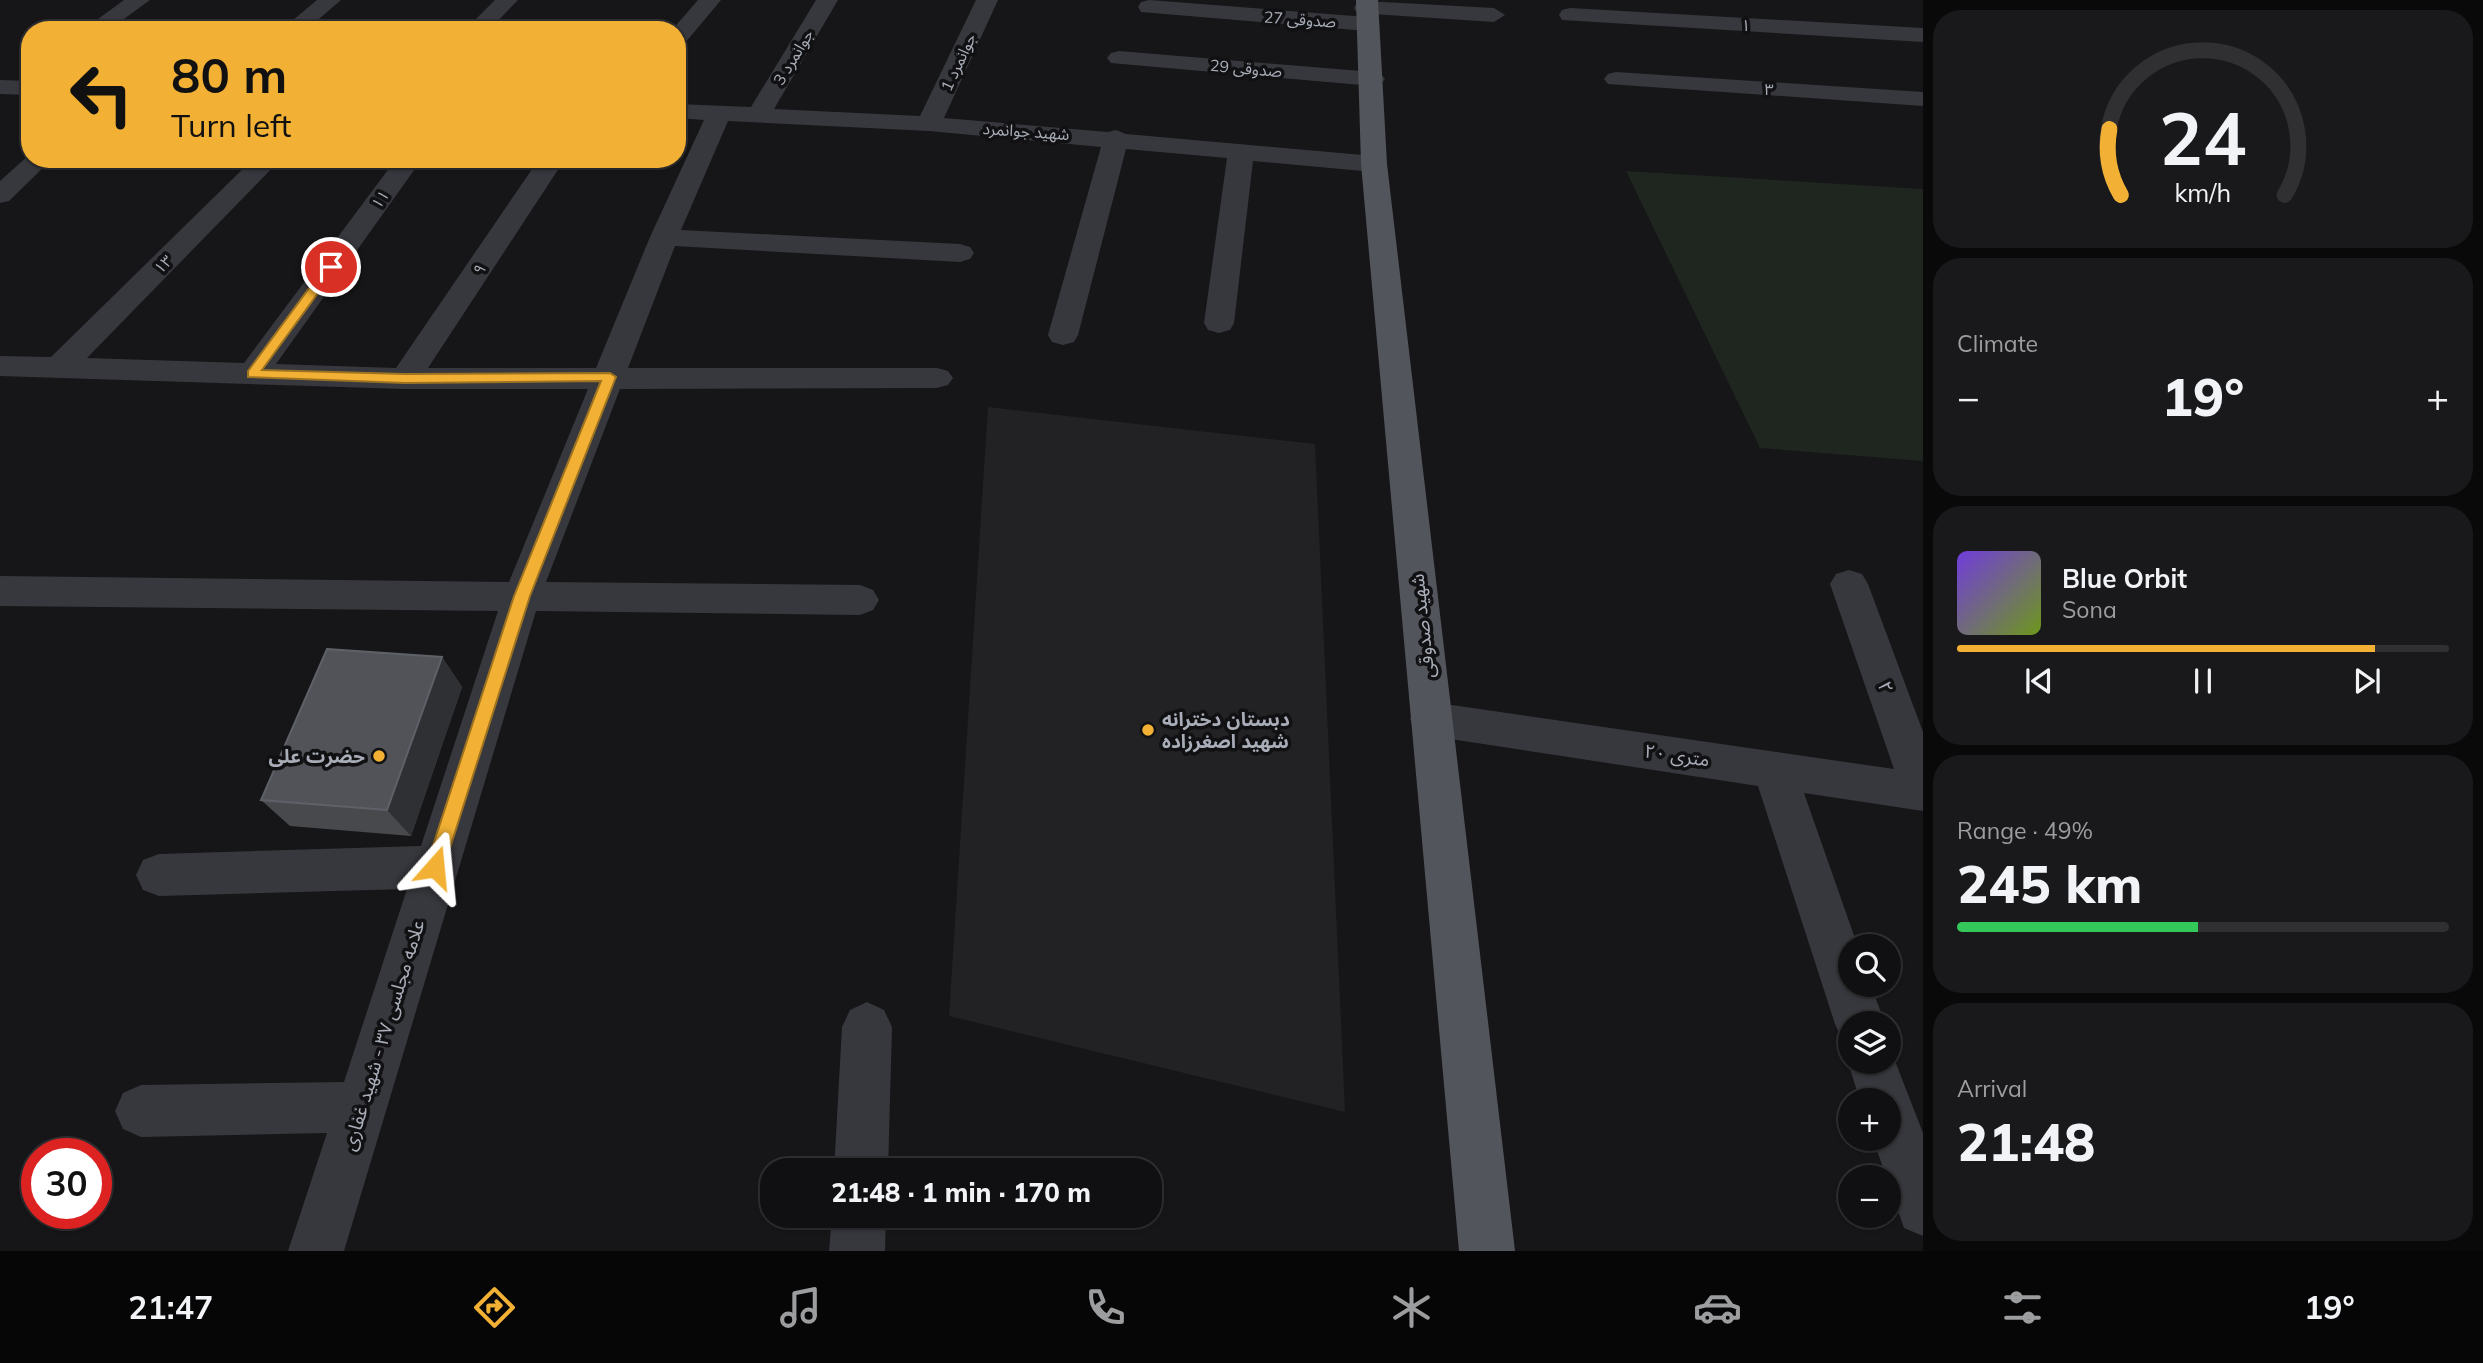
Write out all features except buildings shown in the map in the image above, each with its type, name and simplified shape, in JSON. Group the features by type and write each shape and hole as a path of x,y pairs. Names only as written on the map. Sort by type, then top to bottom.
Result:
{"main road":[{"name":"شهید صدوقی","path":"1367,11 1373,79 1374,163 1487,1251"}],"street":[{"path":"108,21 139,0"},
{"path":"303,21 330,0"},
{"path":"485,21 507,0"},
{"path":"686,28 710,0"},
{"name":"جوانمرد 3","path":"759,114 827,0"},
{"name":"جوانمرد 1","path":"929,124 987,0"},
{"name":"صدوقی 27","path":"1149,8 1494,15"},
{"name":"۱","path":"1570,15 1923,35"},
{"name":"صدوقی 29","path":"1119,58 1373,79"},
{"name":"۳","path":"1616,79 1923,99"},
{"name":"شهید جوانمرد","path":"686,112 929,124 1116,138 1374,163"},
{"name":"علامه مجلسی ۳۷ - شهید غفاری","path":"316,1251 522,596 664,237 719,114"},
{"path":"1063,335 1116,138"},
{"path":"1219,323 1241,150"},
{"path":"0,195 29,168"},
{"name":"۱۳","path":"58,369 259,168"},
{"name":"۱۱","path":"253,374 402,168"},
{"name":"۹","path":"405,379 546,168"},
{"path":"664,237 960,253"},
{"path":"0,366 405,379 937,378"},
{"name":"۲","path":"1849,584 1923,791"},
{"path":"0,591 860,600"},
{"name":"۲۰ متری","path":"1431,719 1923,791"},
{"path":"1773,769 1856,1011"},
{"path":"159,875 435,867"},
{"path":"862,1158 867,1027"},
{"path":"141,1111 360,1107"},
{"path":"1901,1145 1923,1209"},
{"path":"857,1251 858,1228"}],"shaded area":[{"path":"1626,171 1923,189 1923,461 1760,448"},
{"name":"دبستان دخترانه شهید اصغرزاده","path":"988,407 1315,444 1345,1112 949,1016"}],"place":[{"name":"دبستان دخترانه شهید اصغرزاده","path":"1148,730"},
{"name":"حضرت علی","path":"379,756"}],"route":[{"path":"331,267 253,374 405,379 610,377 522,596 435,867"}]}
